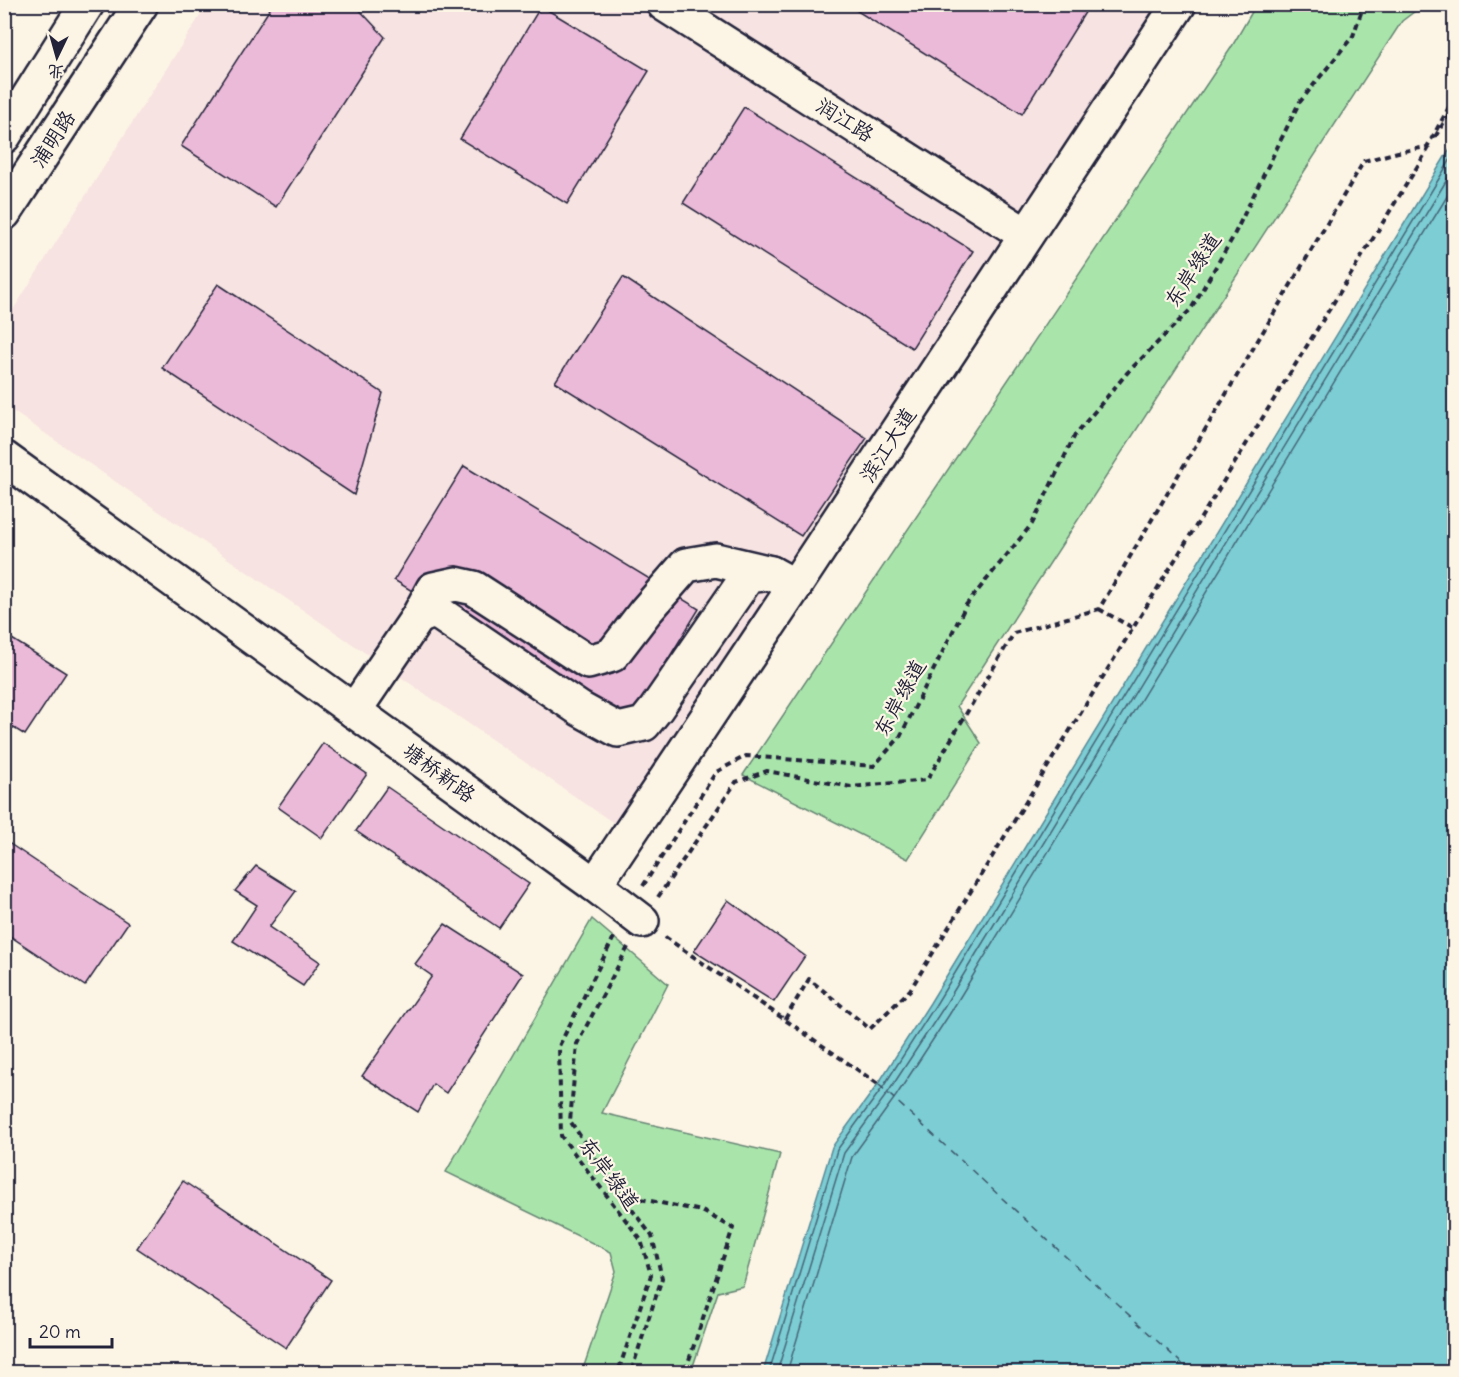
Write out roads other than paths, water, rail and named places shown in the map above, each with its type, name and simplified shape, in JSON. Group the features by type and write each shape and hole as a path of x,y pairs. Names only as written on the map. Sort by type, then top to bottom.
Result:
{"street":[{"name":"浦明路","path":"4,136 87,4"},
{"name":"浦明路","path":"4,213 141,4"},
{"name":"润江路","path":"664,4 1026,235"},
{"name":"滨江大道","path":"595,885 783,579 1026,235 1179,4"},
{"name":"塘桥新路","path":"4,458 635,916"},
{"path":"354,711 417,617 433,588 456,584 474,588 588,662 612,655 645,612 686,565 716,560 783,579"},
{"path":"417,617 434,611 443,616 580,709 618,730 644,724 748,576 783,579"}],"water":[{"path":"1454,142 1454,1372 763,1372 832,1147 878,1084 930,1003"}]}
